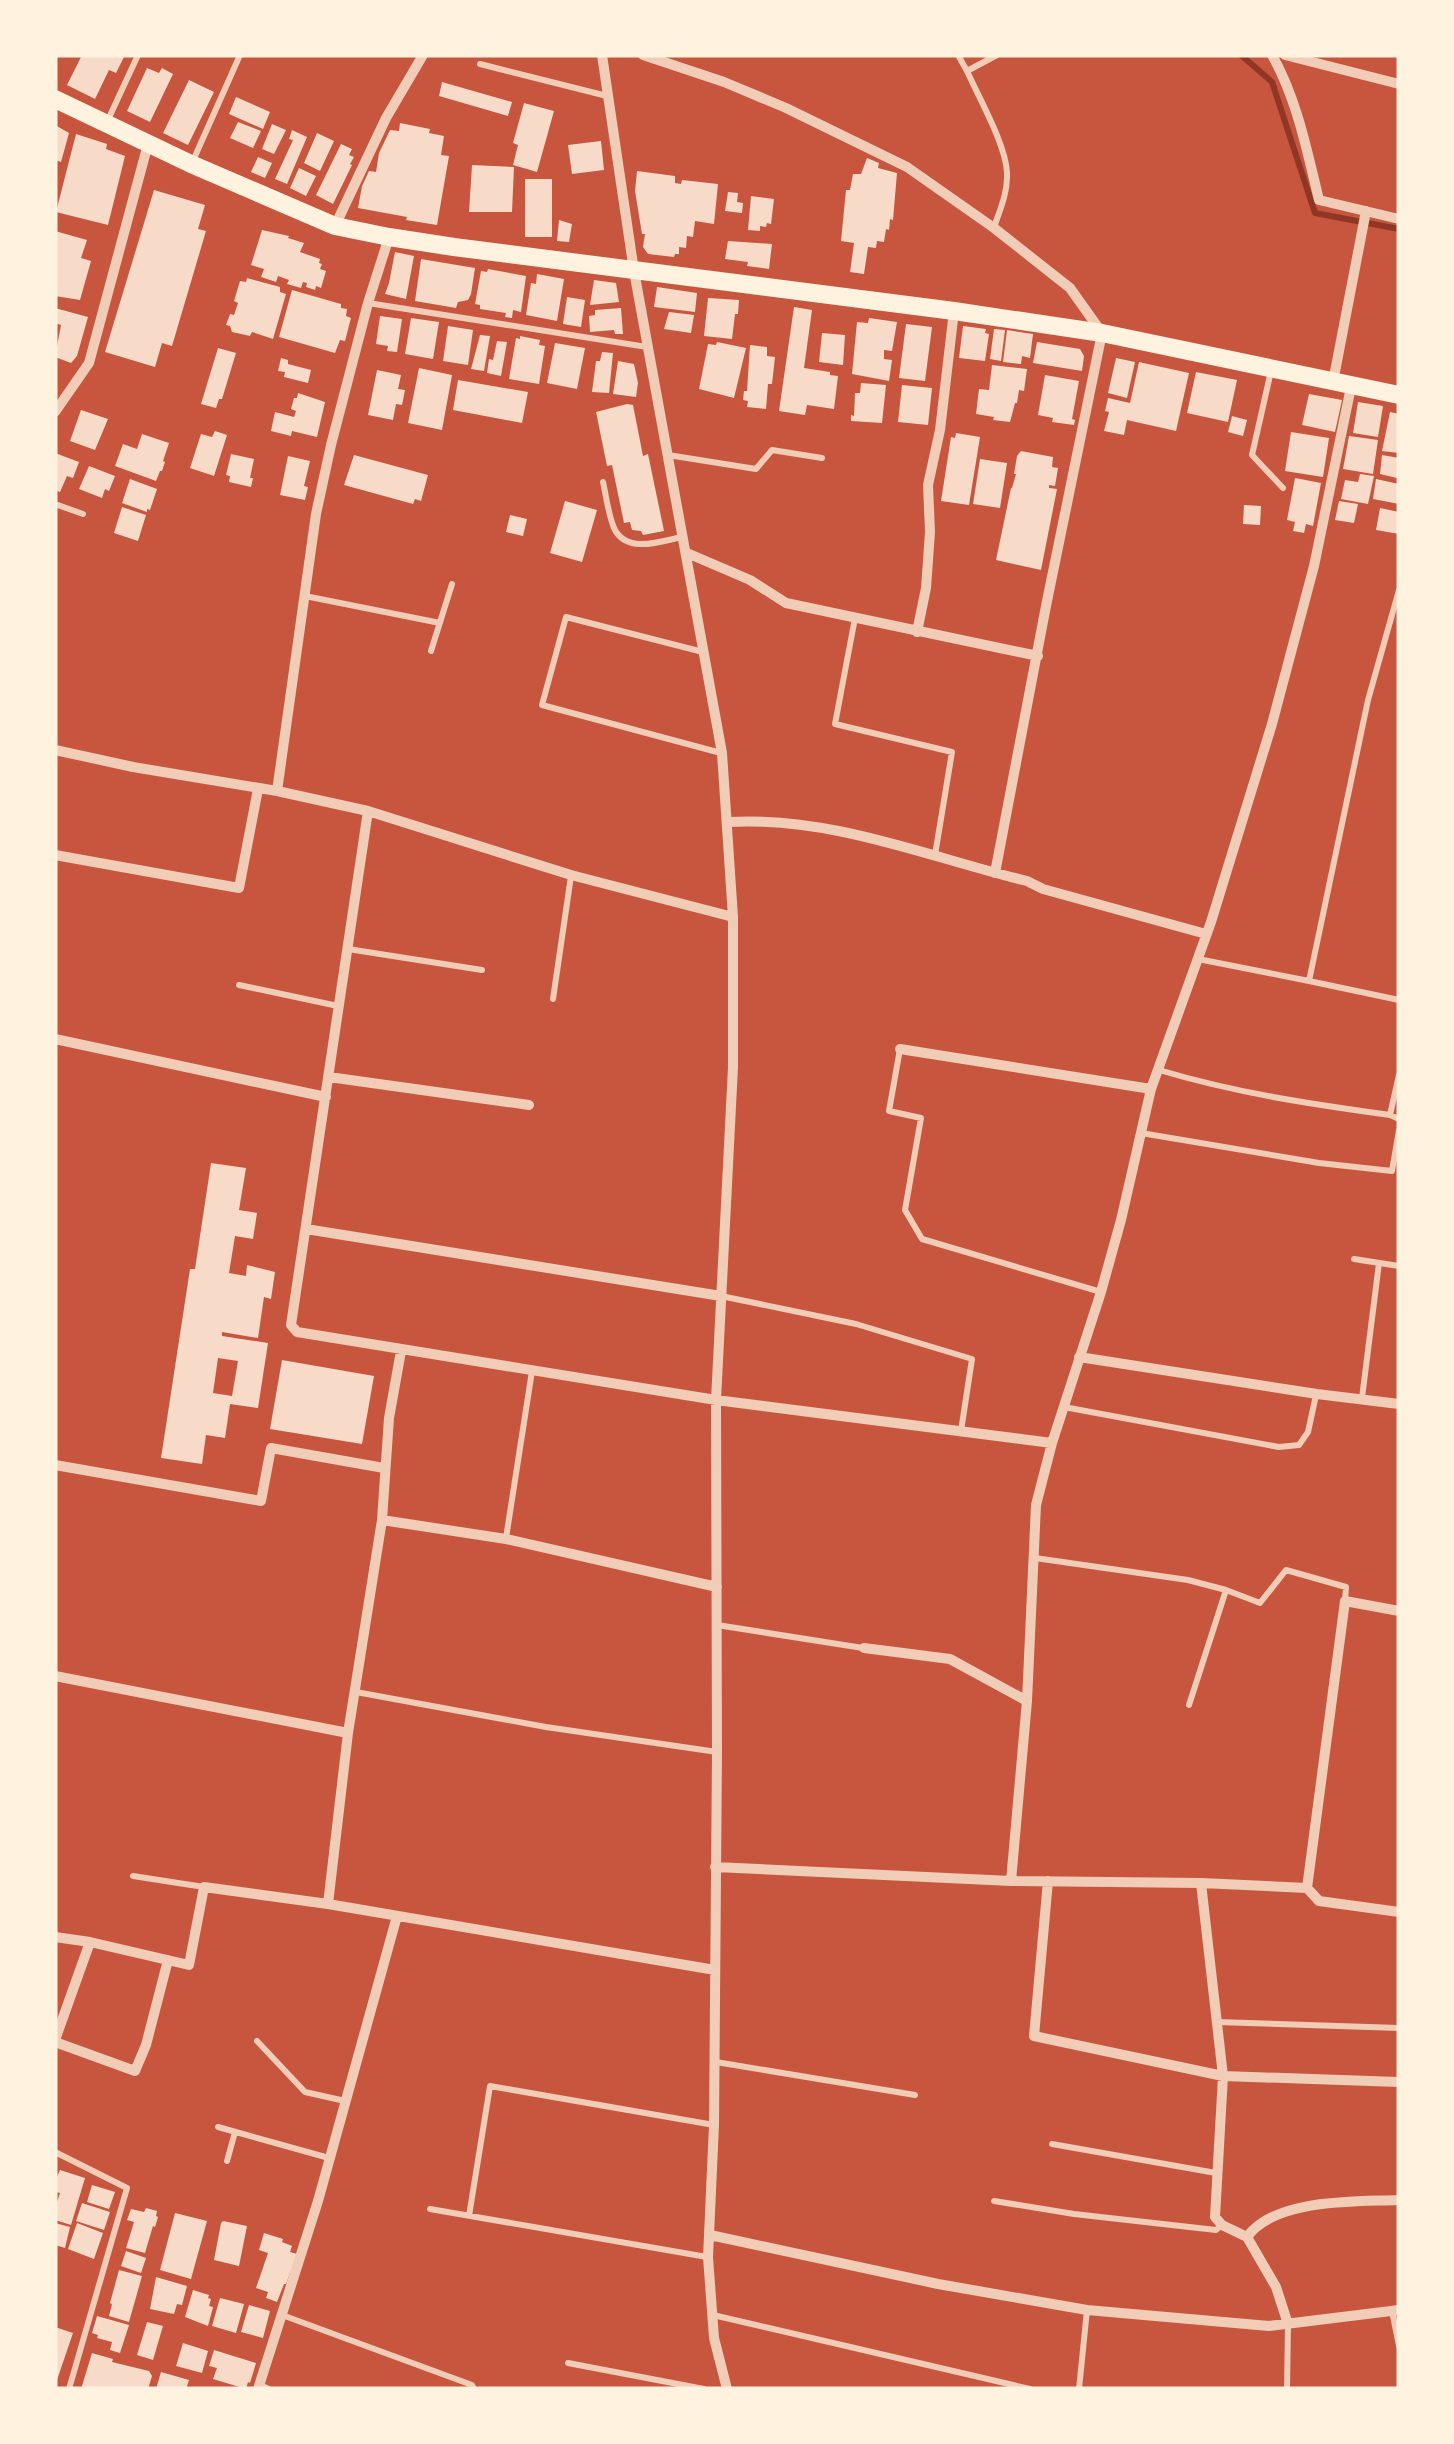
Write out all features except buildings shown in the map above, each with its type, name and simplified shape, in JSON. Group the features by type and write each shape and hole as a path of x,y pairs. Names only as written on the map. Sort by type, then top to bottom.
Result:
{"main road":[{"path":"55,99 334,226 389,237 1102,333 1399,395"}],"street":[{"path":"334,226 386,118 423,55"},
{"path":"602,55 647,347 722,753 728,822 734,1067 716,1400 714,2125 708,2257 714,2338 727,2389"},
{"path":"643,55 786,108 908,167 1070,288 1102,333 996,873"},
{"path":"1272,55 1300,125 1319,200 1399,218"},
{"path":"1285,55 1399,84"},
{"path":"55,412 89,363 148,144"},
{"path":"1012,1881 1027,1701 1036,1505 1122,1220 1151,1090 1198,959 1272,724 1314,566 1366,212"},
{"path":"278,791 316,514 368,304 389,237"},
{"path":"917,632 926,588 928,485 940,430 954,311"},
{"path":"687,553 750,580 786,603 1038,656"},
{"path":"55,750 278,791 368,812 572,875 733,918"},
{"path":"55,855 239,888 258,790"},
{"path":"368,812 291,1325 297,1332 716,1400 1052,1443"},
{"path":"728,822 796,822 862,835 1206,934"},
{"path":"55,1039 326,1097"},
{"path":"900,1049 1151,1090"},
{"path":"329,1077 529,1105"},
{"path":"306,1229 722,1296"},
{"path":"328,1904 348,1733 382,1520 389,1418 402,1350"},
{"path":"1079,1357 1399,1404"},
{"path":"55,1465 261,1501 271,1448 384,1468"},
{"path":"382,1520 506,1539 718,1586"},
{"path":"1307,1888 1345,1601 1399,1611"},
{"path":"864,1648 950,1660 1027,1701"},
{"path":"55,1676 348,1733"},
{"path":"715,1867 1012,1881 1307,1888 1319,1901 1399,1912"},
{"path":"1048,1880 1034,2036 1223,2076 1399,2082"},
{"path":"1200,1883 1223,2076 1215,2217 1222,2225 1247,2237 1276,2287 1288,2324"},
{"path":"55,1937 189,1965 204,1886 715,1970"},
{"path":"262,2388 397,1916"},
{"path":"90,1942 55,2041 135,2070 146,2044 168,1960"},
{"path":"1247,2237 1255,2226 1305,2204 1399,2200"},
{"path":"710,2235 938,2284 1087,2310 1270,2326 1396,2311"}],"lane":[{"path":"106,123 138,55"},
{"path":"192,164 240,55"},
{"path":"958,55 1004,153 1008,175 994,228"},
{"path":"966,71 997,55"},
{"path":"480,64 607,96"},
{"path":"368,304 647,347"},
{"path":"1272,370 1252,455 1283,488"},
{"path":"667,455 756,468 772,450 822,458"},
{"path":"603,482 615,531 626,541 645,545 684,536"},
{"path":"55,504 83,514"},
{"path":"431,651 452,584"},
{"path":"1310,981 1368,700 1399,590"},
{"path":"304,596 440,623"},
{"path":"705,652 566,618 542,704 722,753"},
{"path":"855,618 835,724 952,752 934,855"},
{"path":"554,999 572,875"},
{"path":"348,948 482,970"},
{"path":"1198,959 1399,1000"},
{"path":"239,985 339,1006"},
{"path":"900,1049 889,1111 921,1118 905,1210 922,1239 1101,1292"},
{"path":"1158,1070 1261,1097 1399,1119"},
{"path":"1390,1116 1399,1075"},
{"path":"1141,1133 1319,1163 1392,1170 1399,1130"},
{"path":"1354,1259 1399,1266"},
{"path":"1362,1400 1379,1263"},
{"path":"722,1296 856,1324 972,1359 961,1431"},
{"path":"506,1539 532,1371"},
{"path":"1063,1407 1280,1447 1299,1444 1308,1432 1317,1394"},
{"path":"1034,1558 1188,1580 1260,1603 1286,1570 1346,1587 1345,1601"},
{"path":"1189,1706 1226,1590"},
{"path":"717,1625 864,1648"},
{"path":"354,1692 546,1727 717,1752"},
{"path":"133,1876 204,1886"},
{"path":"1216,2022 1399,2028"},
{"path":"257,2041 305,2092 345,2101"},
{"path":"714,2061 915,2095"},
{"path":"469,2216 490,2086 714,2125"},
{"path":"218,2127 330,2158"},
{"path":"227,2161 235,2132"},
{"path":"1052,2144 1216,2174"},
{"path":"55,2152 127,2188 69,2389"},
{"path":"994,2201 1216,2230 1222,2225"},
{"path":"430,2210 708,2257"},
{"path":"1079,2389 1087,2310"},
{"path":"1396,2311 1399,2346"},
{"path":"282,2315 472,2385 474,2389"},
{"path":"713,2315 1030,2389"},
{"path":"1286,2389 1288,2324"},
{"path":"568,2363 704,2389"}],"waterway":[{"path":"1241,55 1272,82 1315,213 1399,229"}]}
